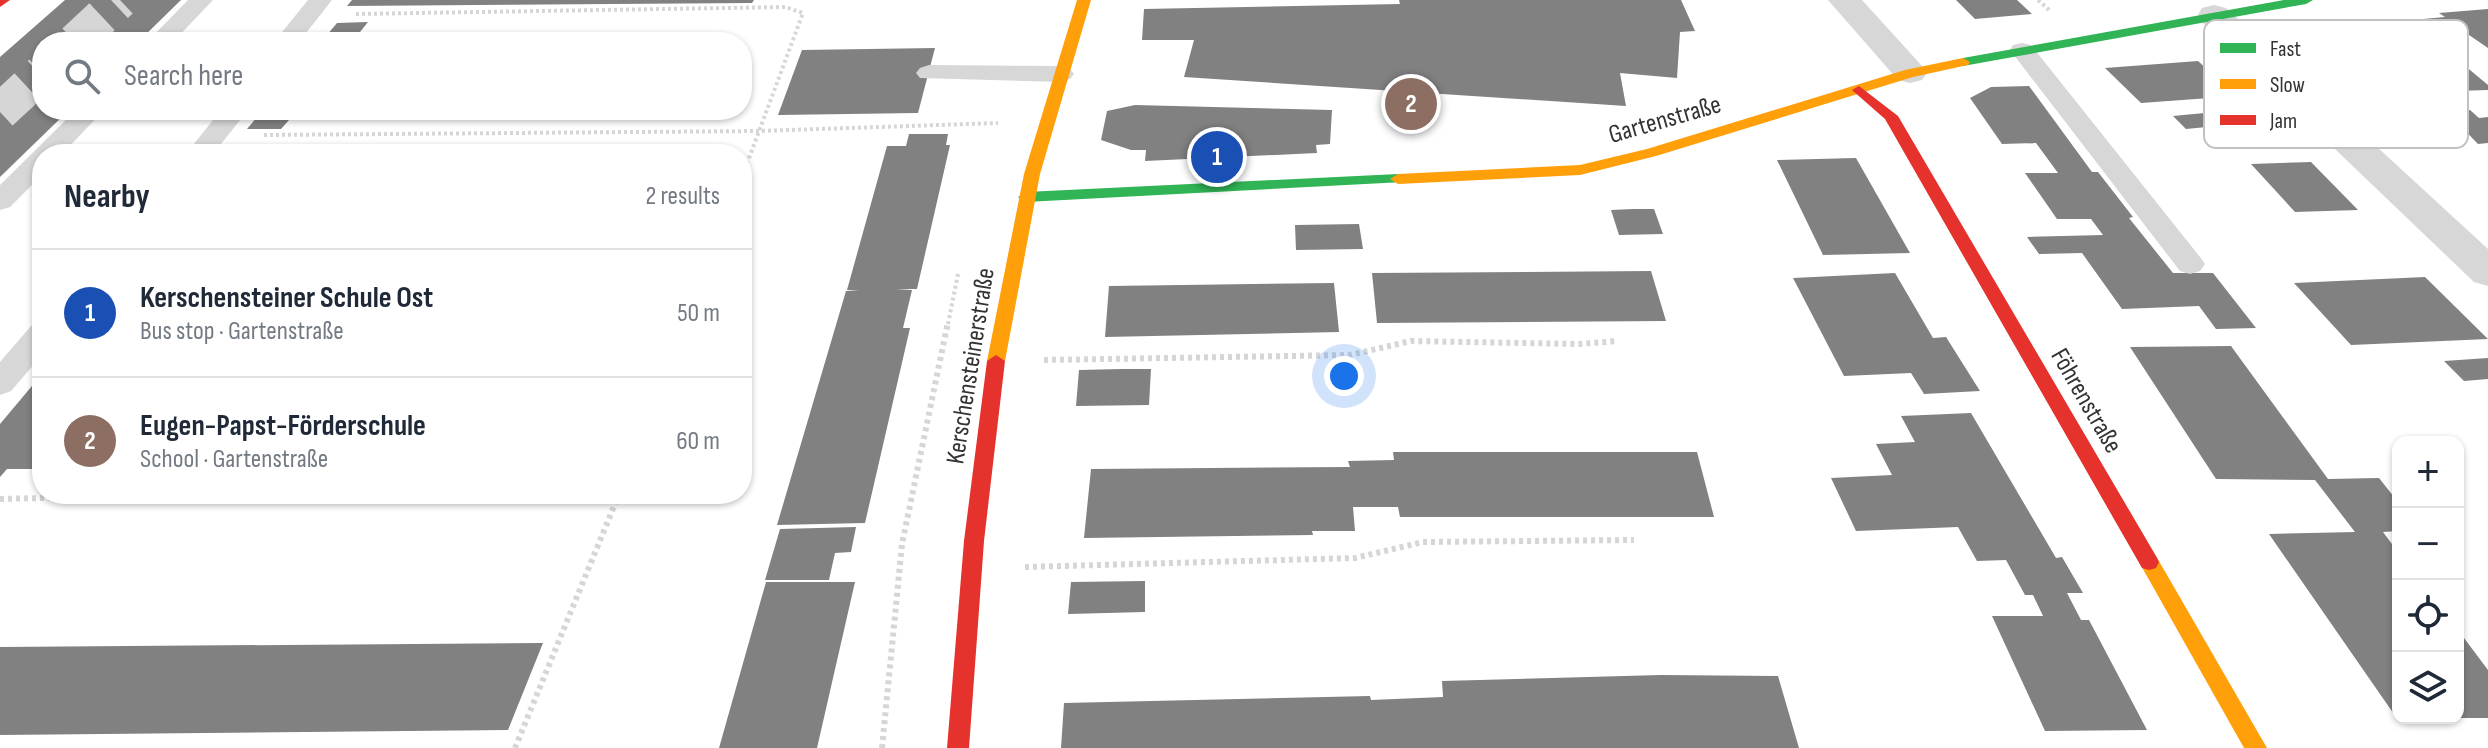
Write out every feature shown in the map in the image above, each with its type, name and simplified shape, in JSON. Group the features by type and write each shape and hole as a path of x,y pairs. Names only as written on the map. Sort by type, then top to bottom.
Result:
{"street":[{"name":"Kerschensteinerstraße","path":"958,748 969,568 995,360 1026,197 1084,0"},
{"path":"1844,0 1910,73"},
{"name":"Gartenstraße","path":"1026,197 1580,170 1616,163 1910,73 2306,0"},
{"path":"2214,15 2219,20"},
{"name":"Föhrenstraße","path":"1859,90 1891,116 2256,748"},
{"path":"2356,148 2488,272"}],"lane":[{"path":"169,32 201,0"},
{"path":"294,32 313,7"},
{"path":"2022,50 2190,264"},
{"path":"927,79 1059,80"},
{"path":"57,144 81,120"},
{"path":"208,144 227,120"},
{"path":"0,201 32,169"},
{"path":"0,383 32,346"}],"path":[{"path":"785,7 787,0"},
{"path":"313,7 785,7 803,13 752,150"},
{"path":"246,144 999,123 995,138"},
{"path":"882,748 902,544 961,261"},
{"path":"995,360 1350,355 1411,341 1579,344 1618,341"},
{"path":"0,499 32,498"},
{"path":"515,748 615,504"},
{"path":"969,568 1355,558 1423,542 1634,540"}],"building":[{"path":"65,0 181,0 148,32 32,32 32,120 59,120 0,177 0,57"},
{"path":"352,0 754,0 752,3 347,6"},
{"path":"1399,0 1681,0 1695,31 1680,32 1677,78 1620,73 1626,106 1184,77 1194,40 1142,40 1144,9 1400,4"},
{"path":"1956,0 2017,0 2032,14 1975,19"},
{"path":"2488,9 2488,48 2468,35 2468,20 2423,19 2445,17 2439,13"},
{"path":"368,22 360,32 329,32 337,23"},
{"path":"935,48 918,113 778,115 802,50"},
{"path":"2198,61 2204,66 2204,98 2141,103 2105,68"},
{"path":"2468,68 2488,85 2488,90 2468,91"},
{"path":"2029,86 2092,172 2098,172 2133,217 2129,218 2173,273 2213,273 2256,328 2216,329 2199,306 2122,309 2082,253 2039,254 2027,237 2103,235 2091,219 2057,219 2025,173 2058,173 2036,143 2002,144 1970,98 1991,87"},
{"path":"1135,105 1332,110 1330,144 1316,145 1317,153 1145,161 1146,150 1131,150 1101,140 1107,111"},
{"path":"2468,110 2479,118 2488,117 2488,143 2478,144 2468,134"},
{"path":"2204,113 2204,127 2186,129 2173,116"},
{"path":"255,120 289,120 281,129 247,129"},
{"path":"909,134 948,134 946,145 950,145 917,289 896,289 912,290 903,328 910,328 865,523 777,525 846,291 859,291 847,290 887,146 906,146"},
{"path":"1856,158 1910,253 1823,255 1777,160"},
{"path":"2311,162 2358,210 2295,212 2251,164"},
{"path":"1654,209 1663,234 1619,235 1611,210"},
{"path":"1359,224 1363,249 1296,250 1295,225"},
{"path":"1651,271 1666,321 1377,323 1372,273"},
{"path":"1895,273 1933,338 1946,337 1980,391 1924,394 1911,373 1844,376 1793,278"},
{"path":"2425,277 2488,339 2351,345 2294,283"},
{"path":"1334,283 1339,332 1105,337 1109,286"},
{"path":"2231,346 2328,479 2379,478 2392,494 2392,531 2383,532 2392,544 2392,711 2269,534 2355,532 2315,480 2216,479 2130,347"},
{"path":"2488,358 2488,379 2464,381 2444,361"},
{"path":"1151,369 1149,405 1076,406 1079,370"},
{"path":"32,386 32,469 7,469 0,477 0,424"},
{"path":"1971,413 2056,558 2062,557 2083,593 2067,593 2081,620 2089,620 2147,730 2045,731 1992,616 2043,616 2033,595 2025,595 2006,560 1977,561 1958,527 1856,531 1831,478 1892,475 1876,444 1915,442 1901,416"},
{"path":"1393,452 1697,452 1714,517 1400,517 1398,507 1353,507 1355,531 1312,531 1313,535 1084,538 1091,469 1350,467 1348,461 1394,460"},
{"path":"856,527 851,552 835,553 829,580 765,580 780,529"},
{"path":"1145,581 1145,612 1068,614 1071,582"},
{"path":"766,582 855,582 817,748 719,748"},
{"path":"2464,638 2488,670 2488,718 2464,718"},
{"path":"543,643 508,730 0,735 0,647"},
{"path":"1661,675 1778,676 1799,748 1061,748 1064,703 1443,697 1442,681"}],"tunnel":[{"path":"86,32 120,0"},
{"path":"0,112 32,82"}],"traffic: fast":[{"path":"1963,62 2306,0"},
{"path":"1026,197 1398,179"}],"traffic: slow":[{"path":"996,361 1032,174 1084,0"},
{"path":"1398,179 1580,170 1651,153 1910,73 1963,62"},
{"path":"2149,562 2256,748"}],"traffic: jam":[{"path":"0,3 3,0"},
{"path":"1859,90 1891,116 2149,562"},
{"path":"958,748 974,541 996,361"}],"place":[{"name":"Eugen-Papst-Förderschule","path":"1411,104"},
{"name":"Kerschensteiner Schule Ost","path":"1217,157"}]}
